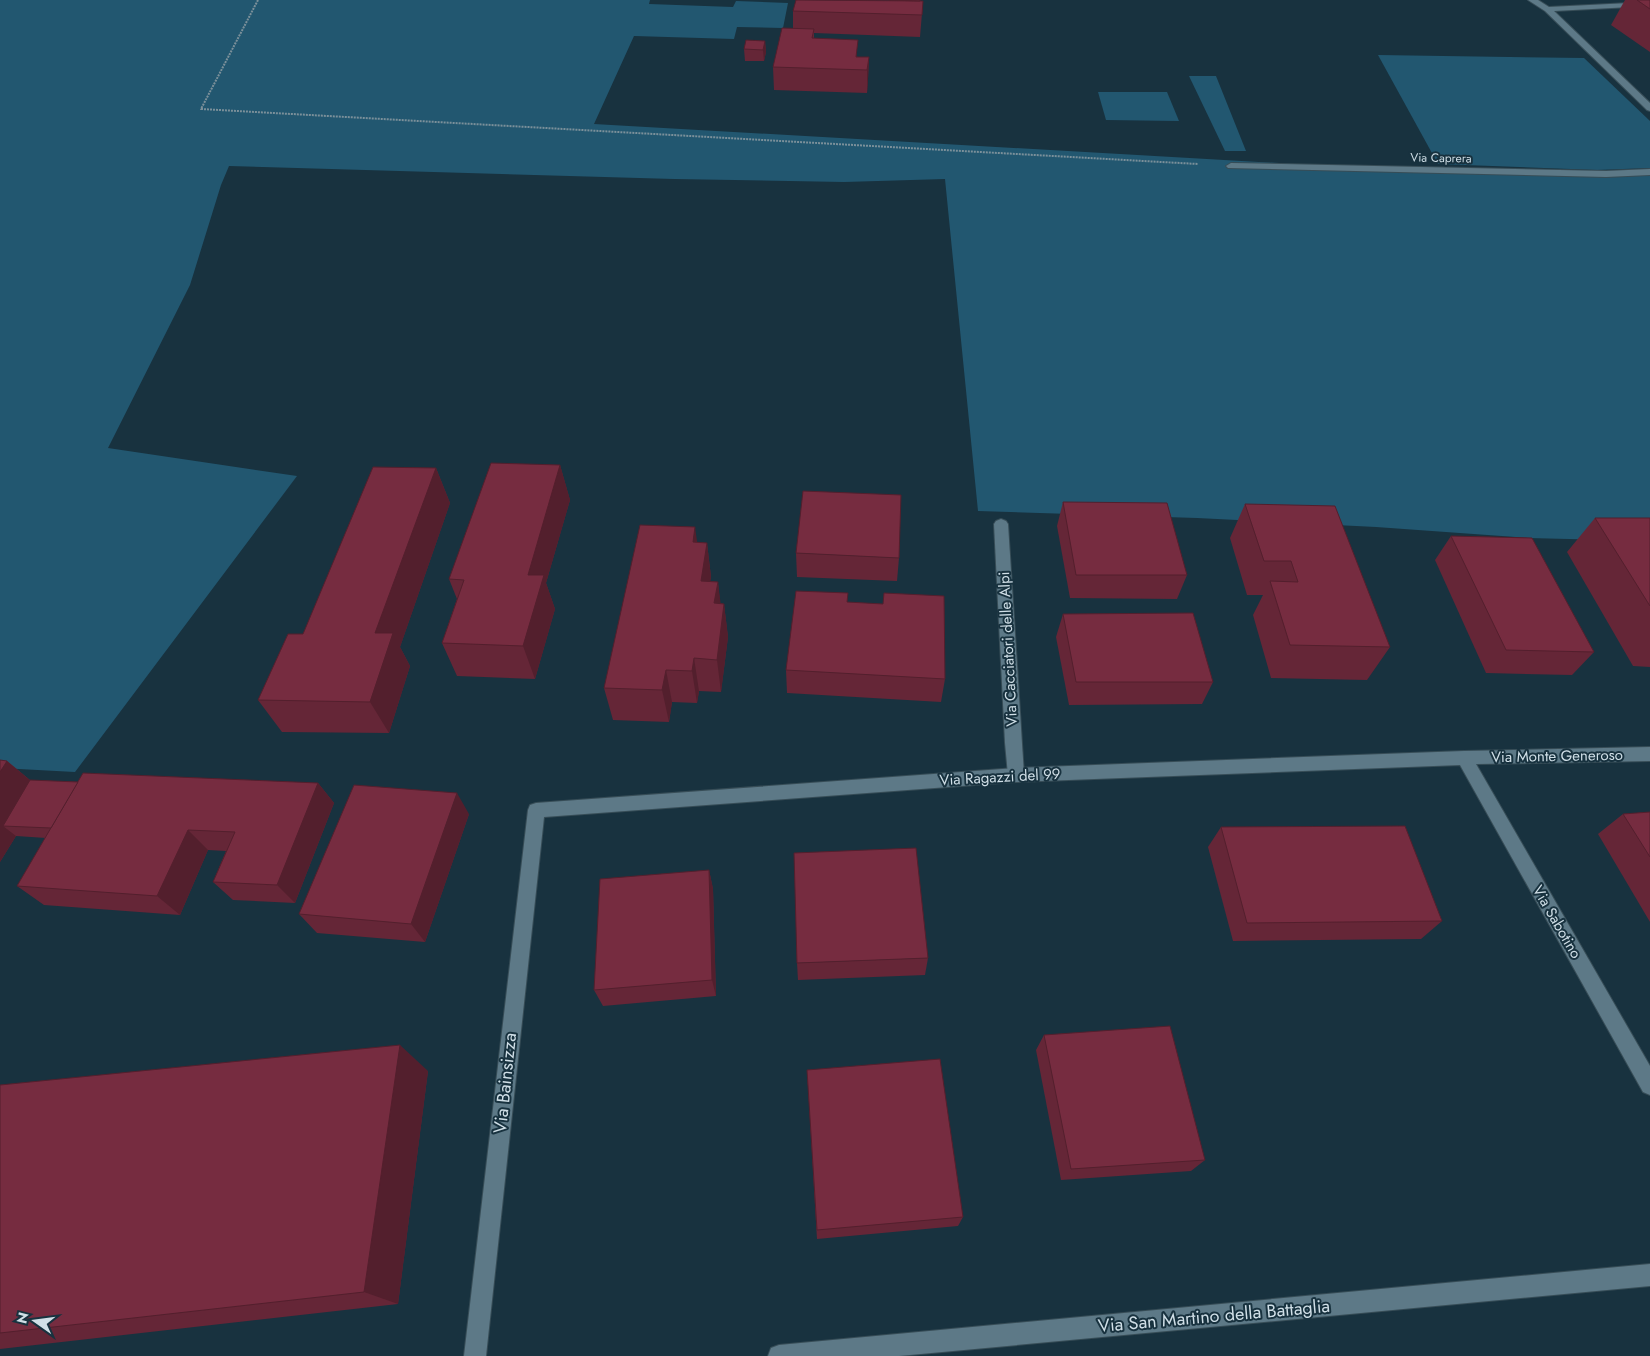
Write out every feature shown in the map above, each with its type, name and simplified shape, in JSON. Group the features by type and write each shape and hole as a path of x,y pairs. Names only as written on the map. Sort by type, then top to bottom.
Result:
{"street":[{"path":"1532,0 1548,10 1650,108"},
{"path":"1548,10 1650,4"},
{"name":"Via Caprera","path":"1232,166 1606,174 1650,172"},
{"name":"Via Cacciatori delle Alpi","path":"1001,524 1016,775"},
{"name":"Via Monte Generoso","path":"1464,758 1650,754"},
{"name":"Via Ragazzi del 99","path":"536,810 1016,775 1464,758"},
{"name":"Via Sabotino","path":"1464,758 1650,1085"},
{"name":"Via Bainsizza","path":"475,1356 536,810"},
{"name":"Via San Martino della Battaglia","path":"779,1356 1650,1275"}],"path":[{"path":"258,0 201,109 1232,166"}],"shaded area":[{"path":"0,0 650,0 649,4 733,7 736,1 788,3 783,28 737,27 734,39 634,36 594,124 1331,166 1582,177 1650,175 1650,541 1528,538 1376,527 1197,518 978,511 945,179 844,182 674,179 229,166 221,185 190,285 108,448 297,476 75,772 0,768"},
{"path":"1378,55 1584,58 1650,121 1650,168 1597,170 1438,164"},
{"path":"1189,76 1216,76 1246,151 1225,151"},
{"path":"1098,92 1167,92 1179,121 1106,120"}],"building":[{"path":"796,0 923,1 922,15 793,11"},
{"path":"1637,0 1650,0 1650,9"},
{"path":"782,28 814,29 812,38 858,40 856,57 869,57 867,70 773,67"},
{"path":"746,40 765,41 763,50 744,49"},
{"path":"491,463 560,465 528,575 544,575 523,646 442,643 464,580 449,579"},
{"path":"373,467 436,468 375,633 393,633 370,702 258,700 288,634 303,634"},
{"path":"803,491 901,495 899,558 796,553"},
{"path":"1063,502 1167,503 1187,575 1076,575"},
{"path":"1245,504 1335,506 1390,647 1290,645 1270,581 1298,582 1291,561 1264,561"},
{"path":"1595,518 1650,518 1650,606"},
{"path":"640,525 695,527 693,542 707,543 701,581 718,582 714,603 724,604 717,660 694,658 692,671 666,670 662,690 604,688"},
{"path":"1451,536 1532,538 1594,652 1506,650"},
{"path":"796,591 848,593 847,602 883,604 884,593 944,596 945,679 786,670"},
{"path":"1193,613 1213,682 1076,682 1063,614"},
{"path":"0,760 7,761 0,772"},
{"path":"83,773 318,783 277,885 213,882 235,832 188,830 157,896 17,886"},
{"path":"30,780 78,782 51,828 3,826"},
{"path":"354,785 457,793 411,924 299,914"},
{"path":"1650,812 1650,857 1623,814"},
{"path":"1405,826 1442,921 1247,923 1221,827"},
{"path":"916,848 928,958 797,963 794,853"},
{"path":"709,870 712,980 594,990 600,879"},
{"path":"1170,1026 1205,1160 1071,1169 1044,1035"},
{"path":"400,1045 364,1292 0,1333 0,1085"},
{"path":"940,1059 963,1217 817,1230 807,1070"}]}
